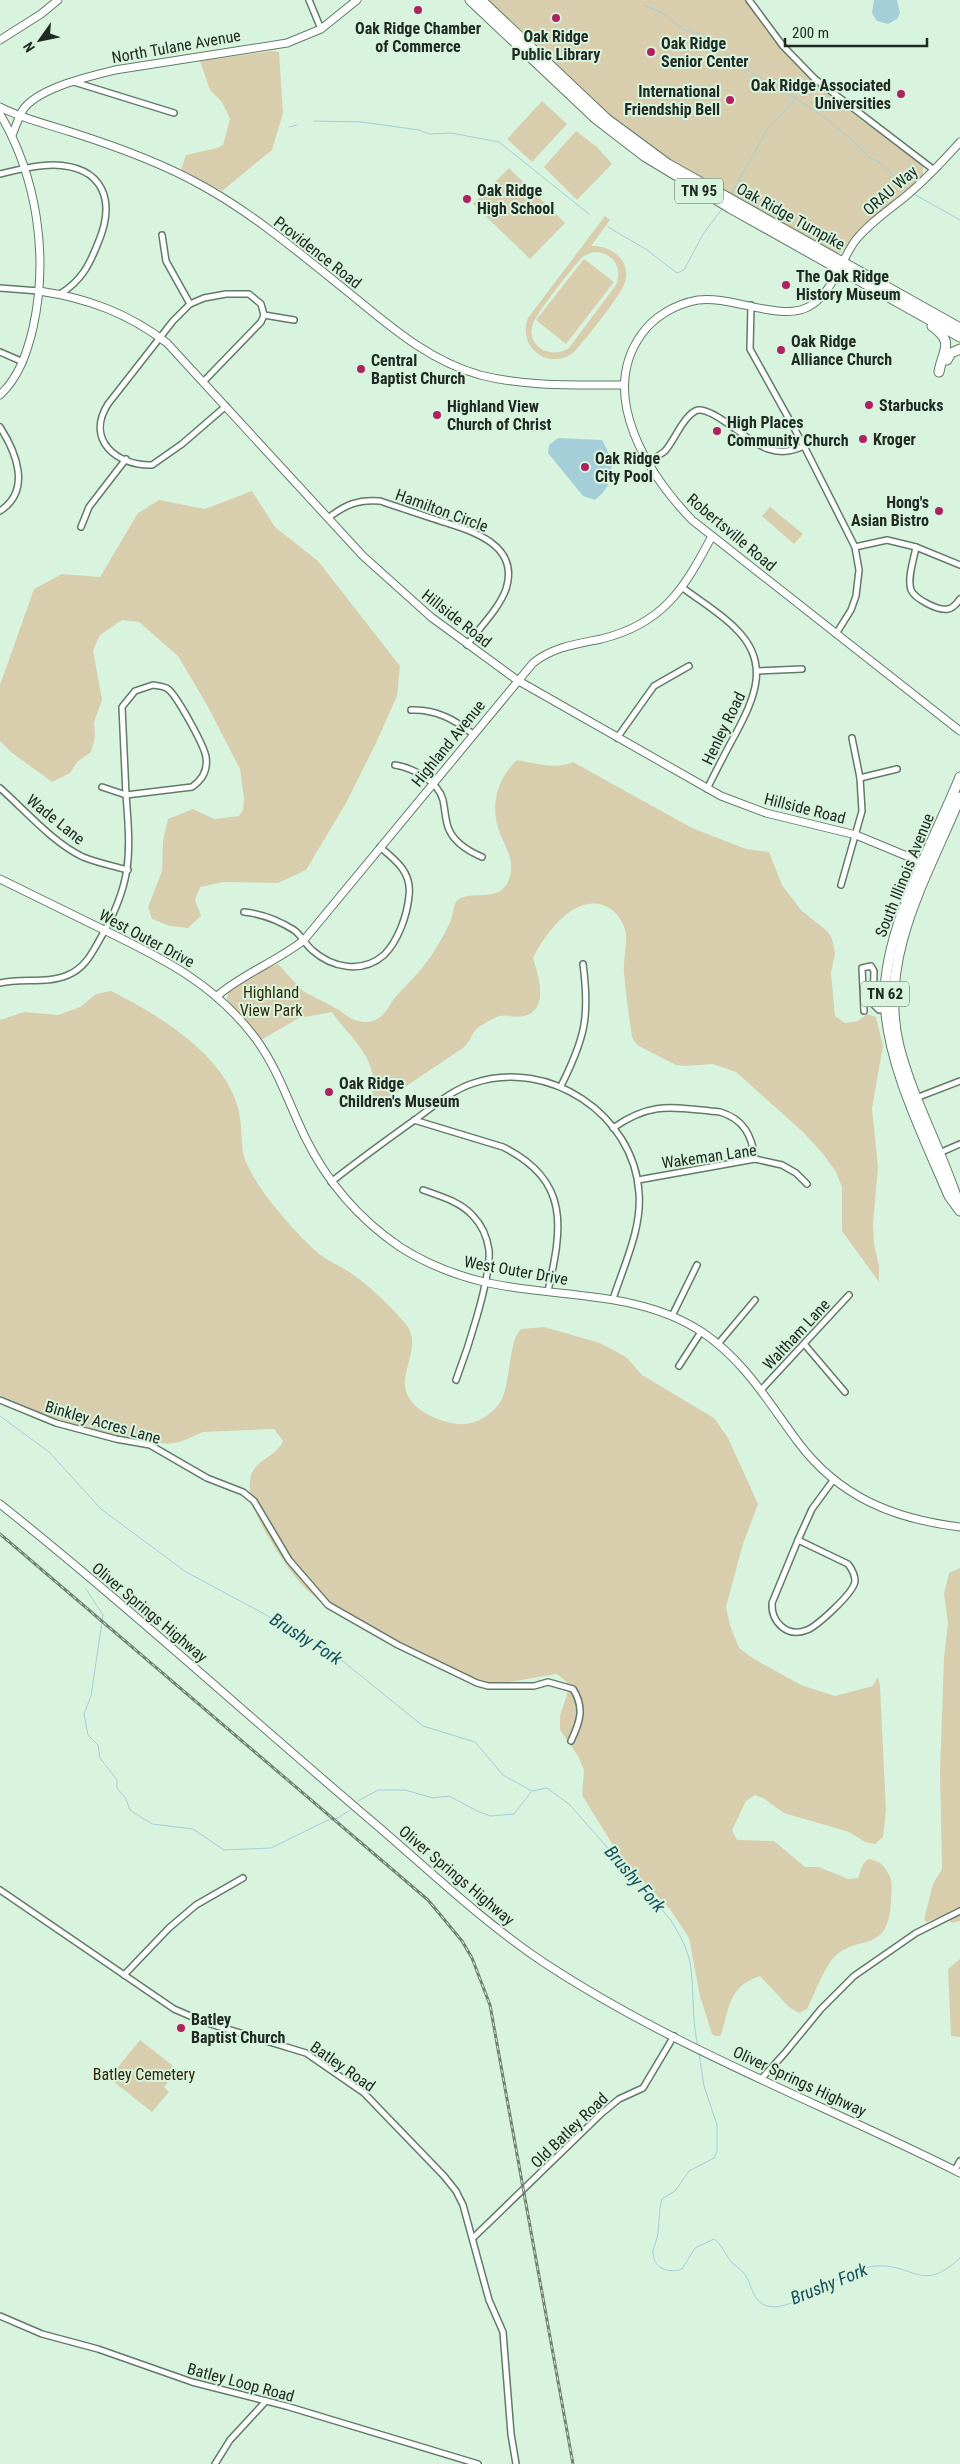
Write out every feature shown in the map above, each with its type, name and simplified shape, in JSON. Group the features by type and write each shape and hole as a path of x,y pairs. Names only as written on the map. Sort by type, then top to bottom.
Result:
{"highway":[{"path":"465,0 482,12"},
{"name":"Oak Ridge Turnpike","path":"470,0 596,119 644,156 681,180 960,328"},
{"name":"Oak Ridge Turnpike","path":"481,0 588,102 628,136 688,176 888,296 960,336"},
{"path":"888,296 942,334 947,350 939,372 943,370 951,353 960,348"},
{"name":"South Illinois Avenue","path":"927,865 960,777"},
{"name":"TN 62","path":"960,797 927,865 908,920 898,953 890,1009 914,1099 960,1210"}],"street":[{"path":"0,30 2,38 41,14 58,0"},
{"path":"309,0 320,30"},
{"name":"North Tulane Avenue","path":"12,135 24,108 34,99 74,82 115,70 287,43 320,30 356,0"},
{"path":"749,0 783,46 815,79 934,170"},
{"path":"74,82 174,113"},
{"name":"Providence Road","path":"0,107 20,118 112,146 198,183 255,219 403,336 448,364 479,374 516,382 623,385"},
{"path":"0,395 14,378 23,362 33,328 39,291 38,224 25,169 12,135 1,117"},
{"name":"ORAU Way","path":"840,266 859,237 934,170 960,142"},
{"path":"0,174 50,165 64,166 88,174 103,191 108,213 106,226 87,270 73,286 60,294"},
{"path":"162,235 166,261 190,304"},
{"name":"Robertsville Road","path":"840,266 824,294 805,308 785,311 710,299 683,304 669,310 650,324 637,340 628,359 623,385 626,411 649,462 674,500 712,536 960,731"},
{"path":"0,288 39,291"},
{"name":"Hillside Road","path":"39,291 60,294 112,309 160,337 204,381 328,518 402,592 467,645 517,680 707,789 766,813 856,836 927,865"},
{"path":"204,381 256,328 264,316 261,304 254,298 238,293 204,298 182,310 101,414 99,434 104,444 111,452 143,465 158,463 226,406"},
{"path":"751,305 750,349 804,446 855,547 859,570 856,596 851,610 836,634"},
{"path":"264,316 294,320"},
{"path":"0,352 23,362"},
{"path":"649,462 665,450 691,414 699,410 706,410 767,450 786,452 804,446"},
{"path":"0,427 14,454 18,467 18,487 13,500 0,511"},
{"path":"82,527 89,507 126,459"},
{"name":"Hamilton Circle","path":"328,518 351,503 365,499 380,501 480,534 495,544 507,566 506,588 497,605 467,645"},
{"name":"Highland Avenue","path":"217,996 234,981 277,960 304,940 472,734 533,663 546,653 622,633 661,611 682,588 712,536"},
{"path":"855,547 887,540 916,547 960,565"},
{"path":"916,547 910,579 910,588 914,595 926,603 944,609 953,607 960,599"},
{"name":"Henley Road","path":"682,588 737,629 751,649 757,671 757,683 752,701 707,789"},
{"path":"617,738 654,686 689,666"},
{"path":"757,671 802,669"},
{"path":"0,983 17,980 49,980 69,975 88,960 105,931 119,901 128,870 126,795 122,707 130,695 142,688 153,685 166,688 178,703 202,748 206,758 203,775 192,787 126,795 102,787"},
{"path":"410,710 442,714 458,722 472,734"},
{"path":"842,885 862,812 860,778 852,738"},
{"path":"395,765 408,767 439,791 443,799 448,827 454,837 461,845 482,857"},
{"path":"860,778 897,770"},
{"name":"Wade Lane","path":"0,788 62,844 74,852 96,862 128,870"},
{"path":"244,912 271,917 296,931 314,952 326,960 345,966 367,966 386,952 404,919 410,889 408,878 402,866 380,847"},
{"name":"West Outer Drive","path":"0,879 175,966 217,996 248,1030 268,1058 307,1142 331,1182 369,1223 400,1247 441,1268 484,1282 614,1299 645,1306 672,1316 701,1332 742,1365 806,1452 834,1479 870,1503 891,1513 914,1520 960,1527"},
{"path":"562,1086 578,1050 585,1025 587,1006 583,964"},
{"path":"864,1011 862,968 866,966 870,966 874,971 873,1004 879,1010 890,1009"},
{"path":"331,1182 456,1091 490,1079 519,1077 562,1086 589,1103 613,1128 629,1152 638,1180 640,1194 637,1224 614,1299"},
{"path":"914,1099 960,1081"},
{"path":"613,1128 634,1114 657,1108 669,1107 720,1112 728,1114 744,1126 750,1135 755,1159"},
{"path":"414,1120 503,1147 516,1154 539,1174 552,1194 559,1222 558,1249 548,1291"},
{"path":"936,1154 960,1144"},
{"name":"Wakeman Lane","path":"638,1180 755,1159 782,1165 796,1173 807,1184"},
{"path":"423,1190 452,1200 472,1214 486,1237 489,1251 472,1332 456,1380"},
{"path":"672,1316 697,1265"},
{"name":"Waltham Lane","path":"762,1390 849,1295"},
{"path":"718,1344 755,1300"},
{"path":"679,1366 701,1332"},
{"path":"805,1345 845,1392"},
{"name":"Binkley Acres Lane","path":"0,1400 56,1423 156,1448 207,1478 244,1492 254,1502 289,1560 328,1605 398,1645 477,1683 488,1686 534,1686 548,1682 573,1689 578,1696 582,1713 571,1741"},
{"path":"798,1540 848,1564 855,1581 852,1590 828,1614 814,1627 801,1632 786,1630 780,1626 772,1613 772,1603 798,1540 812,1509 834,1479"},
{"name":"Oliver Springs Highway","path":"0,1505 140,1620 504,1934 590,1992 674,2036 958,2172"},
{"path":"124,1975 169,1928 196,1905 243,1878"},
{"name":"Batley Road","path":"0,1890 160,2001 190,2017 306,2053 364,2092 456,2191 463,2205 473,2238 489,2300 503,2332 511,2434 516,2464"},
{"path":"762,2078 828,2000 854,1976 916,1933 960,1911"},
{"name":"Old Batley Road","path":"473,2238 602,2113 619,2099 643,2088 674,2036"},
{"path":"958,2172 960,2160"},
{"name":"Batley Loop Road","path":"0,2316 42,2334 98,2350 192,2382 266,2401 478,2464"},
{"path":"214,2464 230,2440 266,2401"}],"green space":[{"path":"484,0 746,0 783,48 807,75 847,110 920,161 923,166 923,175 863,227 844,250 833,254 668,161 630,134"},
{"path":"272,51 279,52 283,113 272,150 222,191 181,170 186,155 223,145 230,119 222,102 210,90 200,61"},
{"path":"542,101 567,124 532,162 507,139"},
{"path":"576,131 597,147 612,164 577,200 544,167"},
{"path":"509,168 565,223 530,259 473,204"},
{"path":"605,216 610,220 591,246 606,248 619,256 626,269 626,276 621,291 600,320 573,353 563,358 553,359 537,353 531,346 527,338 528,318","holes":["601,253 607,255 615,262 618,273 616,285 569,348 555,352 541,349 533,339 533,324 536,318 580,260 589,254"]},
{"path":"584,259 614,282 566,344 536,320"},
{"path":"252,491 275,527 318,561 400,666 397,696 346,803 306,870 278,883 224,882 200,887 195,900 201,916 188,928 170,926 152,919 148,907 162,871 163,841 168,819 193,809 214,819 239,816 243,810 244,798 240,769 207,705 178,656 139,622 122,620 100,635 93,650 102,700 94,722 95,737 91,752 77,762 70,773 52,782 11,752 0,741 0,685 34,589 62,574 100,577 138,513 159,500 205,509"},
{"path":"770,507 803,534 794,544 762,516"},
{"name":"Highland View Park","path":"517,760 553,766 573,762 692,828 746,849 769,852 782,885 801,910 828,932 832,939 835,953 831,973 835,1016 845,1023 858,1021 867,1014 876,1017 883,1046 872,1108 878,1167 873,1224 874,1244 879,1266 879,1282 842,1231 842,1187 836,1172 804,1133 736,1072 713,1064 676,1065 637,1045 632,1037 625,981 626,934 621,920 611,909 599,904 587,904 575,908 564,916 546,936 533,958 539,982 540,999 537,1007 532,1012 524,1016 500,1016 484,1023 476,1030 463,1048 372,1109 373,1078 371,1068 357,1043 332,1012 299,1018 261,1040 227,1000 233,987 246,977 278,964 303,991 354,1020 370,1022 381,1016 431,956 451,920 456,902 468,896 492,894 500,891 506,885 510,876 511,865 508,851 497,826 495,805 504,776"},
{"path":"111,991 168,1024 204,1053 219,1070 230,1088 238,1108 243,1153 246,1161 266,1195 310,1245 321,1255 348,1271 366,1285 405,1323 412,1336 405,1380 406,1390 409,1398 423,1411 441,1420 458,1424 471,1423 489,1414 502,1399 516,1336 521,1329 544,1327 600,1343 626,1357 642,1375 714,1418 728,1438 758,1504 743,1544 726,1607 730,1625 739,1648 754,1659 801,1685 835,1696 873,1686 878,1677 880,1686 886,1811 883,1837 875,1844 865,1842 849,1832 784,1813 763,1798 755,1795 746,1801 732,1830 737,1840 774,1841 805,1867 819,1867 848,1879 858,1878 863,1864 868,1859 882,1864 890,1877 892,1886 891,1903 888,1921 883,1932 876,1938 848,1948 838,1954 826,1969 807,2009 799,2013 789,2007 760,1976 750,1980 737,1991 733,1997 720,2036 712,2034 700,1996 689,1938 670,1909 622,1860 582,1795 584,1770 578,1756 560,1730 560,1716 570,1685 557,1674 492,1684 458,1676 358,1626 317,1599 299,1582 284,1562 256,1513 250,1494 250,1480 255,1468 276,1451 283,1441 274,1429 203,1432 180,1442 167,1444 107,1433 51,1417 0,1395 0,1020 24,1012 58,1015 80,1007 96,994"},
{"path":"960,1568 960,1921 952,1923 944,1915 927,1922 924,1920 933,1884 942,1869 940,1772 944,1658 948,1623 944,1594 949,1573"},
{"path":"960,1959 960,2037 951,2036 948,1969"},
{"name":"Batley Cemetery","path":"140,2040 172,2065 173,2076 164,2087 169,2092 152,2112 109,2078"}],"water":[{"path":"874,0 897,0 900,13 897,19 888,24 877,21 872,13"},
{"name":"Oak Ridge City Pool","path":"558,438 602,440 609,456 612,472 607,486 595,500 583,496 548,453 549,445"}],"waterway":[{"path":"644,5 664,14 682,29 701,34 729,54 744,69 760,77 779,92 787,93 823,116 857,144 868,157 879,162 909,190"},
{"path":"731,194 768,128 796,99"},
{"path":"314,121 362,122 419,130 429,134 451,133 499,142 589,214"},
{"path":"289,127 297,125"},
{"path":"914,194 960,220"},
{"path":"608,227 647,250 677,273 684,270 703,234 722,209"},
{"name":"Brushy Fork","path":"0,1416 49,1452 101,1509 186,1572 324,1646 423,1726 475,1742 503,1775 532,1791 547,1788 570,1805 670,1919 681,1937 691,1969 698,2047"},
{"path":"86,1589 103,1615 91,1696 84,1714 88,1735 98,1745 100,1758 117,1780 117,1788 126,1799 130,1810 152,1824 193,1829 224,1850 271,1848 326,1821 338,1818 350,1810"},
{"path":"358,1801 378,1790 405,1790 433,1798 449,1796 490,1816 514,1814 531,1792"},
{"name":"Brushy Fork","path":"699,2053 704,2086 717,2125 717,2151 714,2158 689,2171 675,2191 662,2199 657,2240 653,2250 653,2256 658,2265 671,2271 682,2269 695,2248 714,2239 744,2274 759,2301 767,2306 778,2307 805,2297 863,2268 889,2267 927,2276 947,2269 960,2258"}],"railway":[{"path":"0,1534 428,1900 462,1941 472,1958 490,2005 573,2464"}],"place":[{"name":"Oak Ridge Chamber of Commerce","path":"418,10"},
{"name":"Oak Ridge Public Library","path":"556,18"},
{"name":"Oak Ridge Senior Center","path":"651,52"},
{"name":"Oak Ridge Associated Universities","path":"901,94"},
{"name":"International Friendship Bell","path":"730,100"},
{"name":"Oak Ridge High School","path":"467,199"},
{"name":"The Oak Ridge History Museum","path":"786,285"},
{"name":"Oak Ridge Alliance Church","path":"781,350"},
{"name":"Central Baptist Church","path":"361,369"},
{"name":"Starbucks","path":"869,405"},
{"name":"Highland View Church of Christ","path":"437,415"},
{"name":"High Places Community Church","path":"717,431"},
{"name":"Kroger","path":"863,439"},
{"name":"Oak Ridge City Pool","path":"585,467"},
{"name":"Hong's Asian Bistro","path":"939,511"},
{"name":"Oak Ridge Children's Museum","path":"329,1092"},
{"name":"Batley Baptist Church","path":"181,2028"}]}
